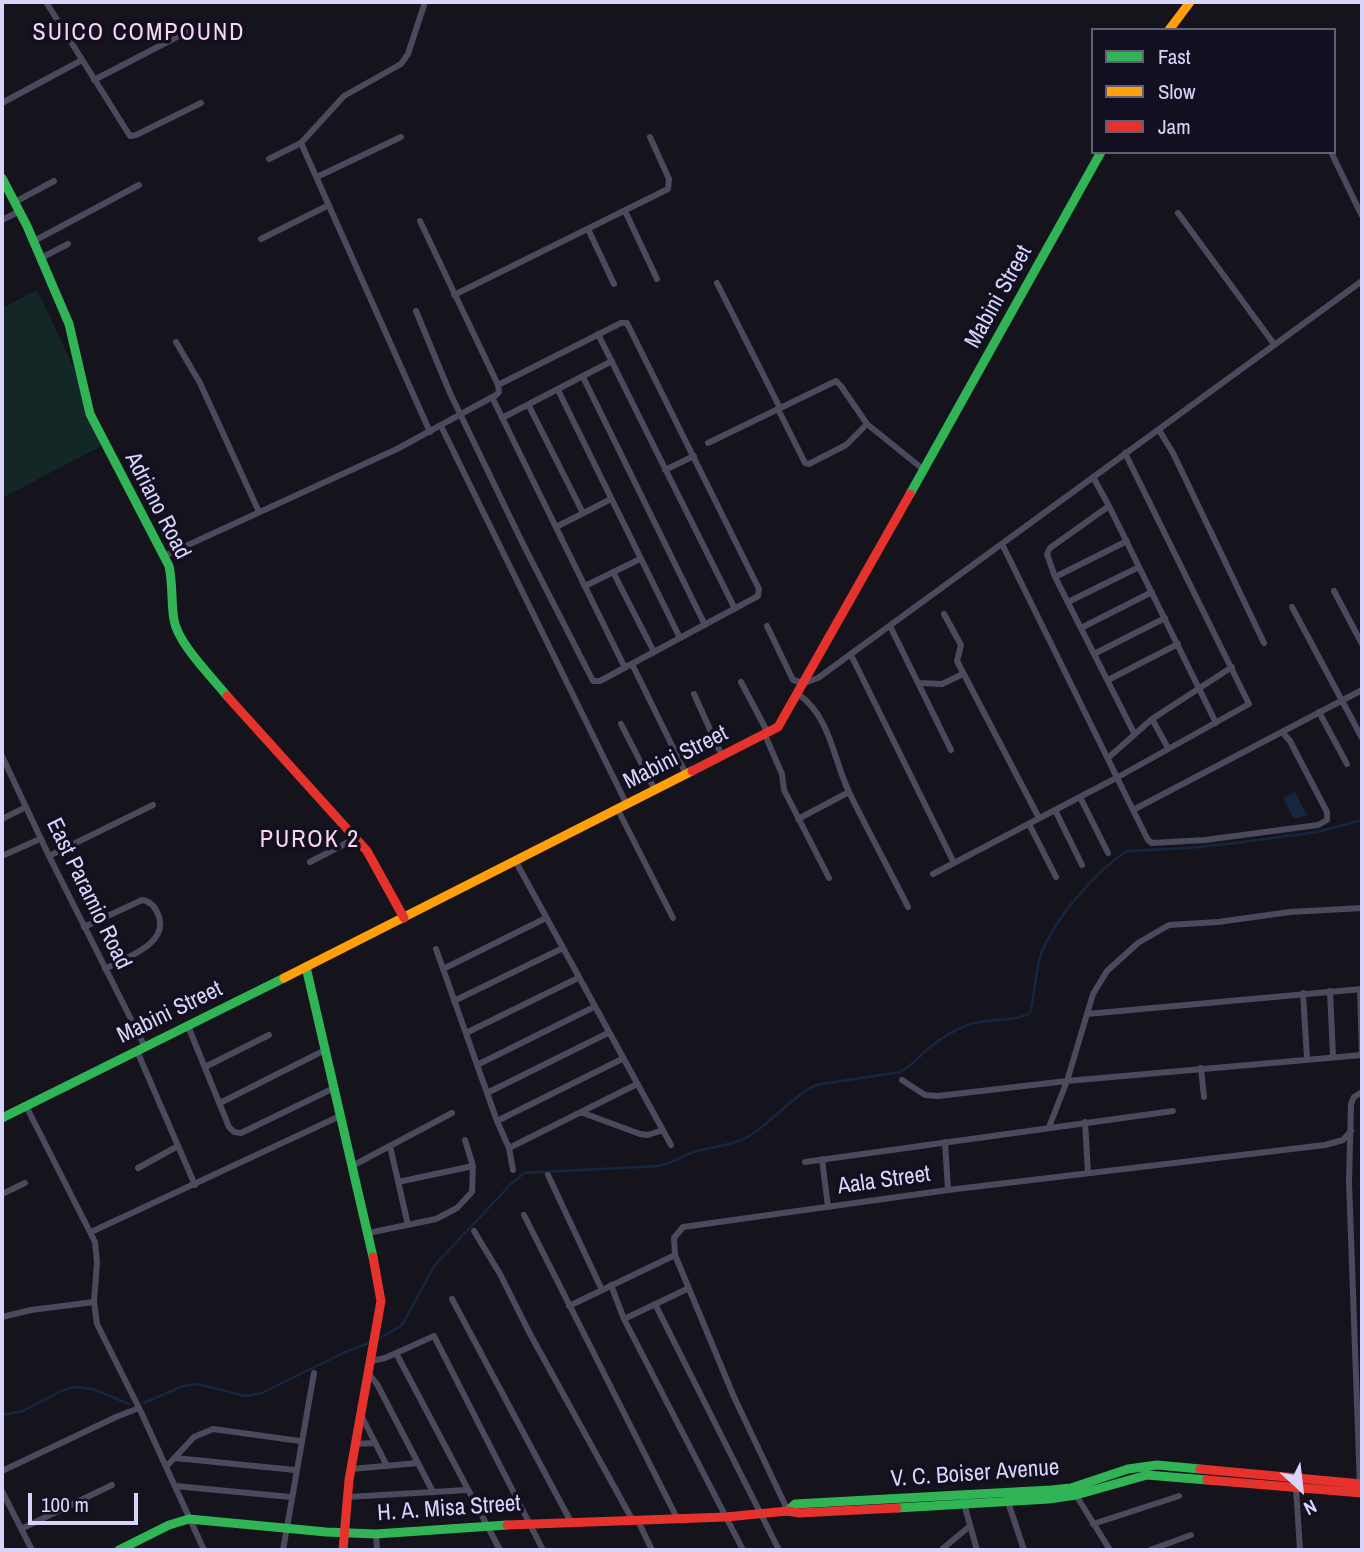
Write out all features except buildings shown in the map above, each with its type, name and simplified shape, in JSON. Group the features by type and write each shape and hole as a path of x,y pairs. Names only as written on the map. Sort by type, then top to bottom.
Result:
{"street":[{"path":"46,2 130,136 201,103"},
{"path":"269,159 301,143 344,96 405,60 425,2"},
{"path":"1170,28 1190,2"},
{"path":"94,80 200,25"},
{"path":"2,103 82,60"},
{"path":"317,177 401,137"},
{"path":"454,295 665,192 670,186 669,179 650,137"},
{"path":"301,143 430,432"},
{"name":"Mabini Street","path":"2,1118 516,862 766,734 782,723 1100,154"},
{"path":"1332,154 1362,216"},
{"name":"Adriano Road","path":"2,177 34,241 74,337 82,387 90,414 172,576 174,622 183,641 229,698 356,838 374,862 404,918"},
{"path":"2,220 17,206 54,181"},
{"path":"34,241 139,185"},
{"path":"261,239 329,205"},
{"path":"625,211 657,279"},
{"path":"1178,213 1274,344"},
{"path":"164,556 430,432 499,391 420,220"},
{"path":"588,229 614,284"},
{"path":"41,258 68,244"},
{"path":"767,626 791,677 796,682 804,683 818,678 1362,281"},
{"path":"717,283 805,463 809,464 846,445 867,424"},
{"path":"416,311 461,415 592,679 598,682 756,597 760,591 627,323 621,323 498,384"},
{"path":"598,334 735,609"},
{"path":"176,342 200,383 260,512"},
{"path":"502,418 611,361"},
{"path":"583,377 705,625"},
{"path":"708,443 836,382 867,424 924,470"},
{"path":"558,390 680,638"},
{"path":"492,397 585,586 686,774"},
{"path":"529,406 583,513"},
{"path":"441,426 673,918"},
{"path":"1158,430 1173,453 1264,643"},
{"path":"933,874 1118,777 1249,704 1125,453"},
{"path":"665,470 694,456"},
{"path":"1093,477 1216,723"},
{"path":"556,527 611,499"},
{"path":"1109,506 1048,551 1047,557 1134,733"},
{"path":"1055,577 1127,541"},
{"path":"1002,544 1148,840 1152,843 1205,840 1324,823 1327,820 1327,812 1290,741 1282,732"},
{"path":"585,586 640,559"},
{"path":"1068,602 1139,567"},
{"path":"612,572 653,652"},
{"path":"1334,591 1362,644"},
{"path":"1081,628 1152,592"},
{"path":"1292,607 1362,738"},
{"path":"944,614 961,645 957,661 963,674 1039,818"},
{"path":"1094,654 1165,618"},
{"path":"890,626 951,750"},
{"path":"1108,680 1178,644"},
{"path":"851,655 954,863"},
{"path":"1108,758 1152,719 1232,667"},
{"path":"918,683 942,684 963,674"},
{"path":"741,682 782,774 784,790 829,878"},
{"path":"1133,810 1362,690"},
{"path":"694,694 722,756"},
{"path":"798,694 810,705 831,738 834,756 849,792 908,907"},
{"path":"1319,712 1347,764"},
{"path":"1152,719 1168,748"},
{"path":"621,724 656,790"},
{"name":"East Paramio Road","path":"2,756 141,1049 195,1185"},
{"path":"798,819 849,792"},
{"path":"1080,797 1108,853"},
{"path":"48,856 153,805"},
{"path":"2,819 26,807"},
{"path":"1055,810 1082,865"},
{"path":"1029,824 1056,877"},
{"path":"310,862 356,838"},
{"path":"4,855 40,839"},
{"path":"516,862 671,1145"},
{"path":"84,927 142,901 152,905 159,916 161,928 154,940 105,969"},
{"path":"1049,1127 1067,1081 1093,994 1107,971 1138,943 1169,925 1218,922 1290,912 1362,908"},
{"path":"443,969 546,918"},
{"path":"454,1001 563,948"},
{"path":"436,949 509,1148 513,1170"},
{"path":"306,967 368,1233 381,1301 351,1469 343,1550"},
{"path":"466,1033 578,978"},
{"path":"902,1080 925,1096 932,1097 1067,1081 1362,1055 1361,989 1087,1014"},
{"path":"1330,990 1333,1056"},
{"path":"1303,993 1307,1058"},
{"path":"477,1065 594,1007"},
{"path":"188,1026 229,1127 237,1133 334,1088"},
{"path":"487,1093 608,1033"},
{"path":"205,1067 269,1035"},
{"path":"219,1103 325,1050"},
{"path":"497,1121 622,1059"},
{"path":"1201,1068 1204,1097"},
{"path":"509,1148 637,1084"},
{"path":"1361,1488 1349,1182 1351,1104 1354,1097 1362,1092"},
{"path":"26,1106 91,1232 97,1252 94,1313 102,1335 205,1550"},
{"path":"805,1162 1173,1111"},
{"path":"352,1166 452,1113"},
{"path":"583,1113 640,1134 648,1135 663,1130"},
{"path":"91,1232 340,1116"},
{"path":"1085,1122 1088,1173"},
{"name":"Aala Street","path":"674,1255 674,1238 683,1227 948,1190 1325,1145 1343,1140 1351,1131"},
{"path":"368,1233 436,1219 457,1208 472,1192 473,1166 464,1140"},
{"path":"945,1142 948,1190"},
{"path":"138,1168 178,1146"},
{"path":"390,1146 408,1225"},
{"path":"822,1159 828,1207"},
{"path":"398,1182 473,1166"},
{"path":"548,1175 602,1290"},
{"path":"2,1194 25,1183"},
{"path":"524,1215 678,1520"},
{"path":"474,1231 500,1273 529,1332 652,1550"},
{"path":"569,1306 674,1255 734,1397 794,1509"},
{"path":"611,1285 624,1319 743,1550"},
{"path":"624,1319 687,1289"},
{"path":"452,1299 571,1522"},
{"path":"2,1317 31,1310 94,1302"},
{"path":"655,1304 779,1550"},
{"path":"371,1361 434,1336 543,1550"},
{"path":"396,1353 500,1550"},
{"path":"283,1550 314,1373"},
{"path":"369,1374 377,1384 433,1492"},
{"path":"2,1471 139,1408"},
{"path":"361,1415 387,1466"},
{"path":"166,1467 194,1437 213,1429 300,1441"},
{"path":"355,1444 375,1443"},
{"path":"175,1458 295,1470"},
{"path":"351,1469 418,1463"},
{"name":"V. C. Boiser Avenue","path":"963,1499 1009,1502 1147,1475 1208,1475 1361,1488"},
{"name":"V. C. Boiser Avenue","path":"1208,1475 1296,1488 1361,1488"},
{"path":"21,1529 112,1485"},
{"path":"175,1486 291,1496"},
{"path":"1296,1488 1300,1550"},
{"path":"347,1497 467,1490"},
{"path":"2,1491 32,1550"},
{"path":"1073,1491 1110,1550"},
{"name":"V. C. Boiser Avenue","path":"794,1509 1073,1491"},
{"path":"1093,1524 1179,1496"},
{"path":"963,1499 977,1550"},
{"path":"1009,1502 1024,1550"},
{"name":"H. A. Misa Street","path":"119,1550 169,1525 189,1519 344,1534 376,1534 530,1523 678,1520 794,1509"},
{"path":"941,1550 970,1526"},
{"path":"376,1534 377,1550"},
{"path":"1150,1550 1191,1535"}],"green space":[{"path":"37,290 109,442 2,498 2,308"}],"water":[{"path":"1295,792 1307,815 1294,819 1283,798"}],"waterway":[{"path":"379,1339 402,1325 435,1265 524,1173 659,1166 751,1135 816,1085 900,1072 938,1041 962,1027 1030,1013 1037,968 1047,940 1089,883 1127,851 1228,844 1317,832 1362,820"},
{"path":"144,1403 183,1386 198,1384 245,1396 262,1393 369,1343"},
{"path":"2,1415 23,1411 74,1387 93,1389 129,1404"}],"traffic: fast":[{"path":"910,494 1100,154"},
{"path":"2,178 27,226 69,324 90,414 169,566 177,629 189,650 227,696"},
{"path":"306,967 373,1257"},
{"path":"2,1118 284,978"},
{"path":"788,1511 795,1504 1071,1488 1128,1469 1157,1465 1200,1469"},
{"path":"897,1508 1049,1499 1076,1495 1147,1475 1207,1480"},
{"path":"119,1550 169,1525 189,1519 376,1534 507,1525"}],"traffic: slow":[{"path":"1170,28 1190,2"},
{"path":"284,978 692,771"}],"traffic: jam":[{"path":"692,771 778,727 910,494"},
{"path":"227,696 367,851 404,918"},
{"path":"343,1550 349,1480 381,1301 373,1257"},
{"path":"1200,1469 1362,1484"},
{"path":"1207,1480 1362,1493"},
{"path":"507,1525 897,1508"}],"district":[{"name":"SUICO COMPOUND","path":"139,34"},
{"name":"PUROK 2","path":"310,841"}]}
